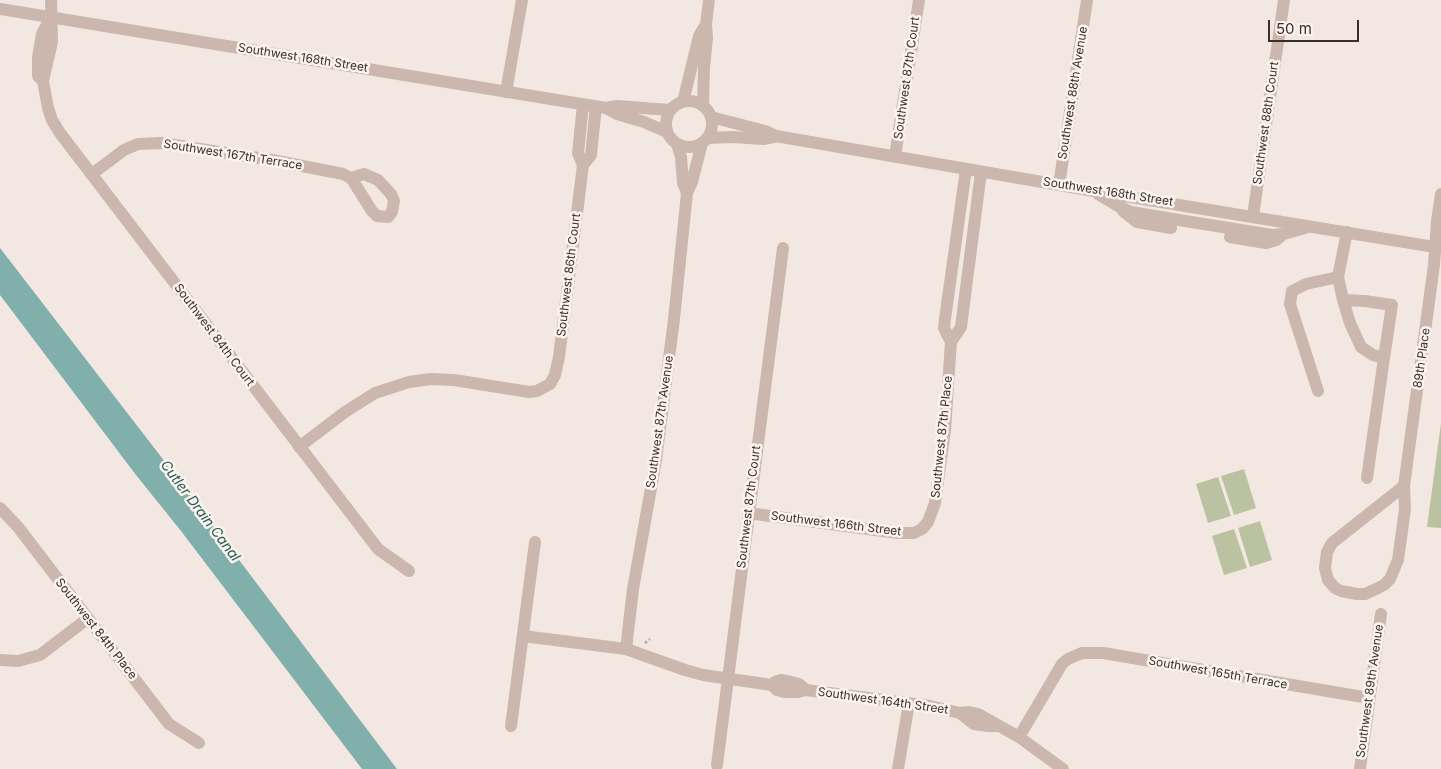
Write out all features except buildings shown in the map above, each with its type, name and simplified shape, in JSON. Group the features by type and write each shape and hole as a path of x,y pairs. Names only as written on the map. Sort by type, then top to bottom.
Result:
{"street":[{"name":"Southwest 84th Court","path":"51,0 52,42 43,82 52,120 69,145 378,549 409,572"},
{"path":"506,92 522,0"},
{"path":"703,106 707,38 706,24 709,0"},
{"name":"Southwest 87th Court","path":"895,156 919,0"},
{"name":"Southwest 88th Avenue","path":"1059,185 1087,0"},
{"name":"Southwest 88th Court","path":"1253,216 1284,0"},
{"name":"Southwest 168th Street","path":"0,9 601,107 617,106 670,110"},
{"path":"683,102 699,36 706,24"},
{"path":"683,102 697,103 703,106 711,117 712,127 704,141 690,147 677,144 667,132 666,124 670,110 683,102"},
{"name":"Southwest 86th Court","path":"299,447 345,412 375,393 409,382 454,380 529,392 538,391 550,384 558,366 583,165 578,153 583,104"},
{"name":"Southwest 168th Street","path":"601,107 667,132"},
{"name":"Southwest 86th Court","path":"583,165 591,155 601,107"},
{"name":"Southwest 168th Street","path":"711,117 765,131 776,136 1094,191 1438,247"},
{"name":"Southwest 168th Street","path":"704,141 732,137 763,139 776,136"},
{"name":"Southwest 87th Avenue","path":"626,649 633,589 657,451 687,193 704,141"},
{"name":"Southwest 167th Terrace","path":"92,174 124,150 138,144 154,143 328,170 351,178"},
{"name":"Southwest 87th Avenue","path":"677,144 681,157 683,183 687,193"},
{"name":"Southwest 87th Place","path":"951,342 944,328 966,169"},
{"name":"Southwest 87th Place","path":"922,529 928,522 935,503 945,430 951,342 961,327 981,172"},
{"path":"1094,191 1120,207 1137,222 1266,243 1276,240 1284,234 1313,226"},
{"path":"1438,247 1437,221 1441,194"},
{"path":"1347,232 1338,277 1343,300 1350,323 1361,347 1373,355 1384,358"},
{"name":"89th Place","path":"1404,486 1332,543 1327,552 1325,568 1328,580 1335,588 1348,593 1365,594 1384,585 1390,579 1398,560 1405,509 1404,486 1438,247"},
{"name":"Southwest 87th Court","path":"717,766 783,248"},
{"path":"1318,391 1290,304 1292,291 1306,284 1338,277"},
{"path":"1343,300 1392,305 1367,478"},
{"name":"Southwest 84th Place","path":"0,508 8,515 169,724 199,743"},
{"name":"Southwest 166th Street","path":"748,513 898,533 914,533 922,529"},
{"path":"511,726 535,542"},
{"name":"Southwest 89th Avenue","path":"1360,769 1381,614"},
{"path":"0,660 18,661 40,655 87,619"},
{"name":"Southwest 164th Street","path":"523,636 626,649 685,670 727,679 772,685 777,690 784,692 806,690 909,703 960,713 974,724 999,726 1019,737 1063,769"},
{"name":"Southwest 165th Terrace","path":"1019,737 1056,673 1068,659 1082,653 1103,653 1369,698"},
{"path":"898,769 909,703"}],"path":[{"path":"645,643 650,639"}],"green space":[{"path":"1441,423 1441,528 1427,527"},
{"path":"1244,469 1256,508 1234,515 1221,476"},
{"path":"1218,477 1231,516 1208,523 1196,484"},
{"path":"1260,521 1272,560 1250,567 1238,528"},
{"path":"1234,529 1247,568 1224,575 1212,536"}],"water":[{"name":"Cutler Drain Canal","path":"0,248 162,458 397,769 362,769 181,531 136,475 0,295"}]}
